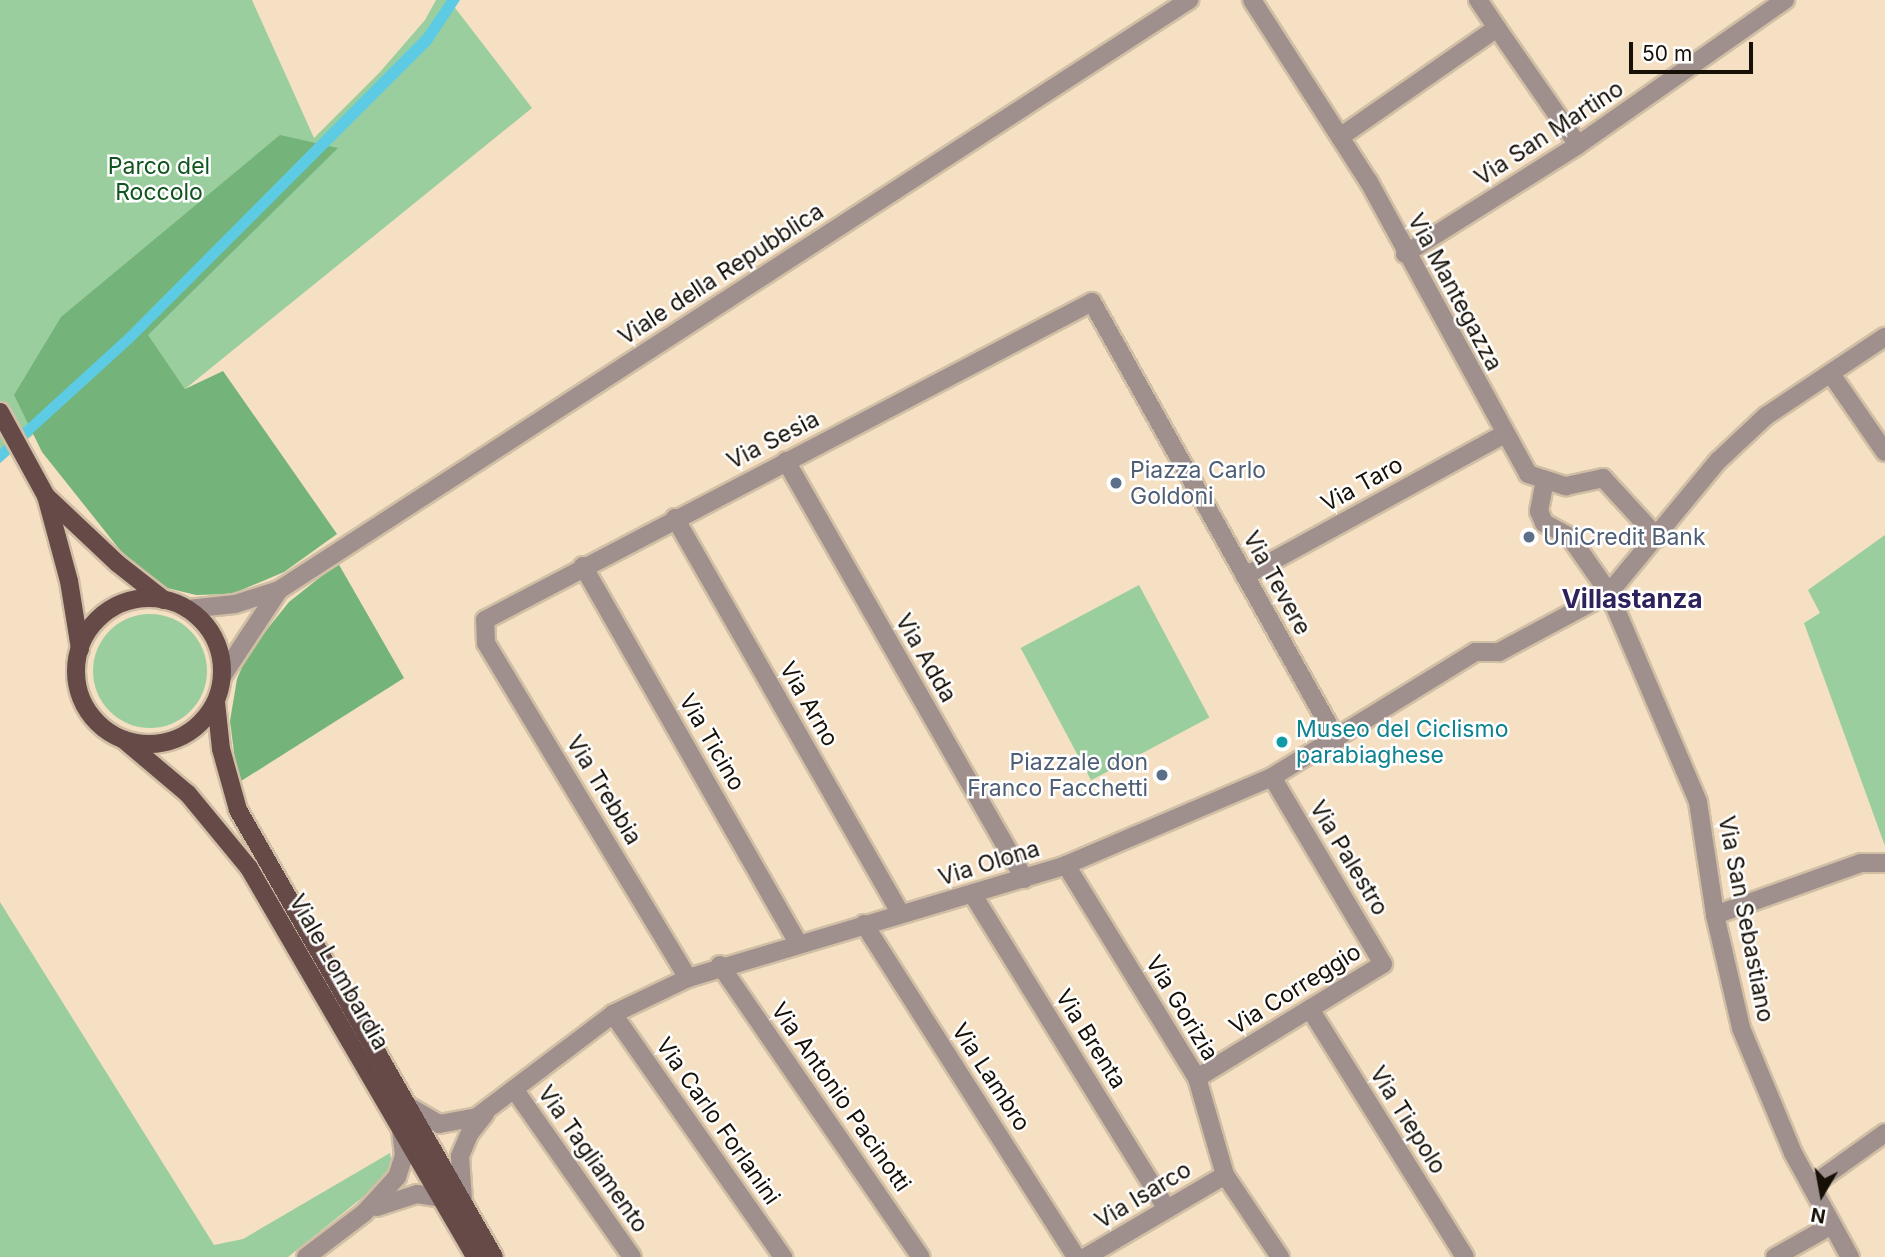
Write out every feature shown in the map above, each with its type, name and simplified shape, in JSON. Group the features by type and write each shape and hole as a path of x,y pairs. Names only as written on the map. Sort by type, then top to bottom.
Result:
{"main road":[{"path":"4,420 46,496 69,582 80,649 77,677 84,704 101,726 124,740 151,744 177,739 193,730 216,702 223,675 214,637 188,609 165,600 117,564 46,496"},
{"path":"80,649 93,626 113,608 138,599 165,600"},
{"name":"Viale Lombardia","path":"216,702 225,772 238,810 494,1257"},
{"name":"Viale Lombardia","path":"124,740 188,794 249,868 475,1257"}],"street":[{"name":"Viale della Repubblica","path":"279,590 1189,0"},
{"name":"Via Mantegazza","path":"1252,0 1369,182 1503,435 1528,474 1545,480"},
{"path":"1478,0 1578,145"},
{"name":"Via San Martino","path":"1405,254 1578,145 1785,0"},
{"path":"1340,137 1497,28"},
{"name":"Via Sesia","path":"482,627 491,614 1092,302"},
{"name":"Via Tevere","path":"1092,302 1337,740"},
{"path":"1609,593 1658,538 1718,461 1766,416 1885,337"},
{"path":"1831,374 1885,452"},
{"name":"Via Taro","path":"1245,576 1503,435"},
{"name":"Via Adda","path":"786,461 1024,878"},
{"path":"1545,480 1566,486 1603,478 1658,538"},
{"name":"Via San Sebastiano","path":"1545,480 1539,511 1544,523 1570,537 1609,593 1647,673 1698,802 1715,915 1741,1028 1811,1186 1850,1257"},
{"name":"Via Arno","path":"675,518 901,914"},
{"name":"Via Ticino","path":"583,566 798,943"},
{"path":"188,609 235,604 279,590"},
{"path":"223,675 279,590"},
{"name":"Via Olona","path":"464,1203 460,1156 470,1133 489,1109 613,1014 720,965 973,895 1066,865 1272,777 1337,740 1475,652 1499,652 1609,593"},
{"name":"Via Trebbia","path":"482,627 486,643 688,978"},
{"name":"Via Palestro","path":"1272,777 1383,964"},
{"path":"1715,915 1861,863 1885,863"},
{"name":"Via Gorizia","path":"1066,865 1197,1078 1225,1175 1280,1257"},
{"name":"Via Brenta","path":"973,895 1167,1209"},
{"name":"Via Lambro","path":"864,924 1076,1257"},
{"name":"Via Correggio","path":"1197,1078 1383,964"},
{"name":"Via Antonio Pacinotti","path":"720,965 921,1257"},
{"name":"Via Tiepolo","path":"1310,1009 1465,1257"},
{"name":"Via Carlo Forlanini","path":"613,1014 783,1257"},
{"name":"Via Tagliamento","path":"514,1089 632,1257"},
{"name":"Via Olona","path":"408,1106 439,1124 464,1121 489,1109"},
{"path":"306,1257 364,1213 397,1177 404,1155 401,1128"},
{"path":"1811,1186 1885,1133"},
{"name":"Via Isarco","path":"1086,1257 1225,1175"},
{"path":"364,1213 406,1195 441,1198"},
{"path":"1775,1257 1832,1225"}],"green space":[{"name":"Parco del Roccolo","path":"0,0 252,0 314,138 380,72 425,20 436,0 449,0 532,108 185,389 148,336 0,463"},
{"path":"280,135 338,148 148,335 185,389 223,371 337,534 284,572 232,594 196,595 159,586 124,555 42,452 14,395 61,317"},
{"path":"1885,535 1885,846 1804,623 1820,613 1808,590"},
{"path":"338,563 404,678 238,783 230,721 237,679 248,653 289,602"},
{"path":"1139,585 1209,717 1091,780 1021,648"},
{"path":"150,614 172,619 190,631 202,649 207,671 202,693 190,711 172,723 150,728 128,723 110,711 98,693 93,671 98,649 110,631 128,619"},
{"path":"0,902 214,1245 243,1239 390,1153 393,1173 288,1257 0,1257"}],"water":[{"path":"447,0 460,0 431,44 134,341 0,463 0,449 127,333 423,35"}],"place":[{"name":"Piazza Carlo Goldoni","path":"1116,483"},
{"name":"UniCredit Bank","path":"1529,537"},
{"name":"Museo del Ciclismo parabiaghese","path":"1282,742"},
{"name":"Piazzale don Franco Facchetti","path":"1162,775"}],"district":[{"name":"Villastanza","path":"1632,599"}]}
